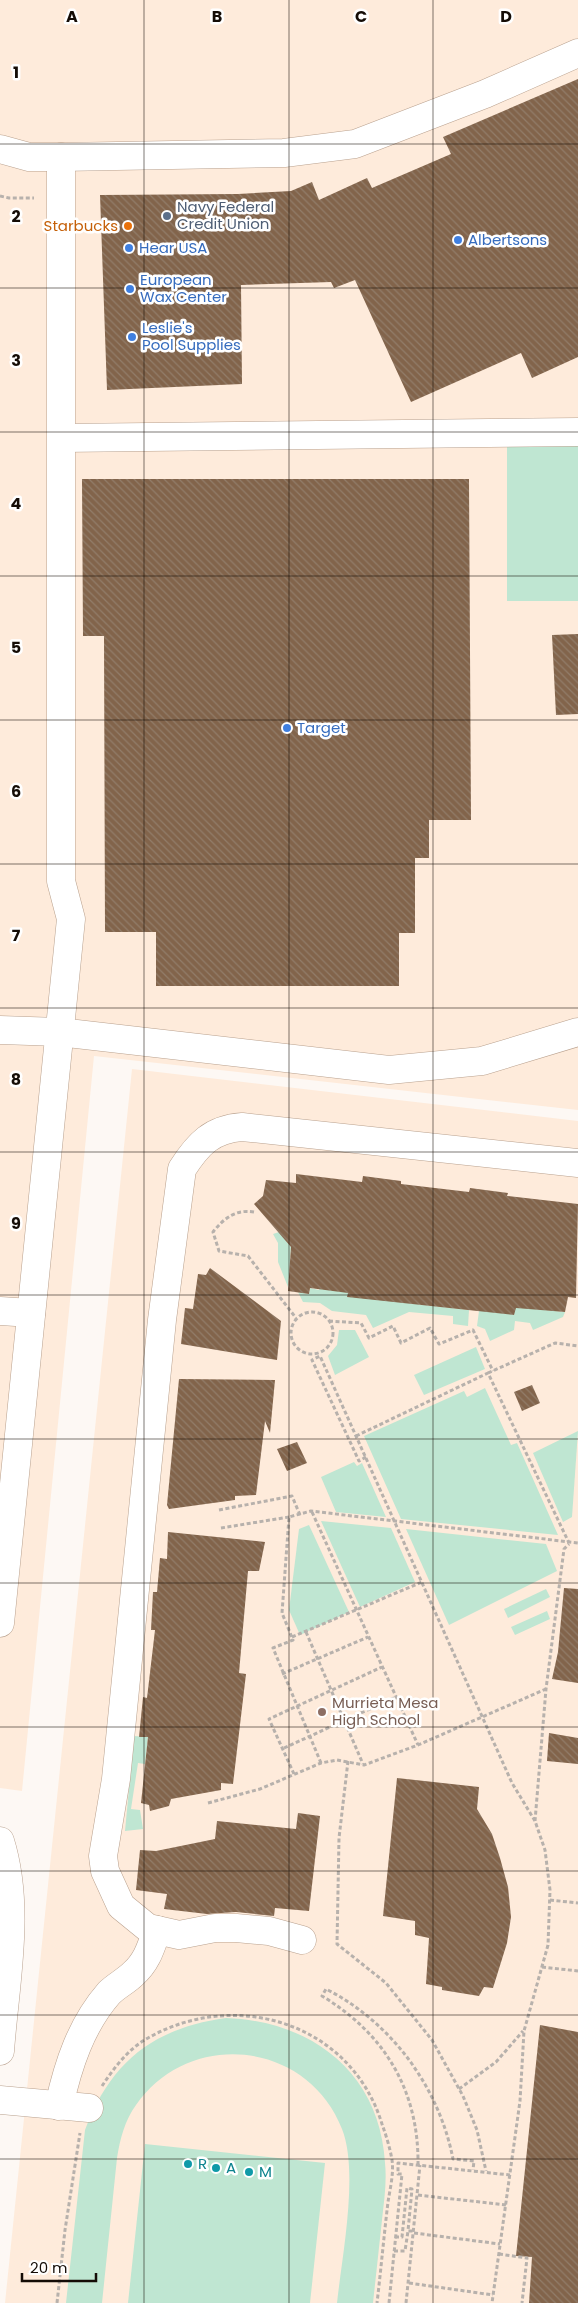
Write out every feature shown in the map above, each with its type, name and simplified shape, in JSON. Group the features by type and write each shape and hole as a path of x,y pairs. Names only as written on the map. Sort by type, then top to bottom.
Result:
{"street":[{"path":"0,149 29,157 61,157 284,153 355,144 485,94 578,53"},
{"path":"0,1623 70,919 61,881 61,157"},
{"path":"62,438 578,432"},
{"path":"0,1030 59,1032 390,1070 482,1061 578,1032"},
{"path":"302,1940 269,1932 236,1928 215,1928 179,1935 148,1928 121,1906 105,1871 104,1856 116,1779 160,1339 182,1169 190,1157 213,1133 227,1128 242,1127 416,1144 578,1163"},
{"path":"0,1310 31,1314"},
{"path":"0,1841 7,1865 11,1918 0,2052"},
{"path":"59,2106 65,2080 81,2036 95,2011 110,1992 135,1972 148,1956 157,1930"},
{"path":"0,2100 89,2108"}],"path":[{"path":"0,196 9,198 42,197"},
{"path":"254,1212 246,1211 231,1215 219,1224 213,1232 219,1251 248,1256 296,1318"},
{"path":"492,2303 520,2101 524,2031 548,1945 550,1900 545,1850 535,1821 512,1783 320,1356 307,1354 295,1346 291,1332 296,1318 302,1314 316,1312 329,1321 361,1324 369,1338 393,1326 401,1343 430,1328 439,1344 473,1330 493,1371"},
{"path":"329,1321 333,1331 330,1344 312,1360 358,1461 366,1458"},
{"path":"356,1436 555,1343 578,1346"},
{"path":"488,1373 569,1543"},
{"path":"219,1510 292,1496 300,1514"},
{"path":"221,1528 311,1512 578,1543"},
{"path":"311,1512 418,1745"},
{"path":"289,1517 282,1613 293,1640 273,1648 282,1674 320,1763"},
{"path":"535,1821 546,1689 564,1548 569,1543"},
{"path":"292,1637 422,1582"},
{"path":"306,1632 364,1765"},
{"path":"282,1674 368,1637"},
{"path":"294,1774 284,1748 269,1719 382,1667"},
{"path":"208,1803 260,1789 320,1763 337,1760 364,1765 418,1745 546,1689"},
{"path":"284,1748 396,1697"},
{"path":"348,1761 339,1838 337,1944 386,1983 413,2014 443,2056 478,2130 486,2171"},
{"path":"550,1900 578,1903"},
{"path":"542,1967 578,1971"},
{"path":"406,2303 418,2195 419,2165 415,2117 392,2063 366,2029 342,2009 322,1996 326,1989 340,1996 365,2014 408,2058 441,2114 453,2159 474,2162 473,2170"},
{"path":"57,2303 72,2177 81,2126 89,2108 115,2066 147,2039 190,2020 240,2014 283,2022 304,2031 344,2060 372,2096 382,2122 393,2162 377,2303"},
{"path":"459,2089 496,2062 524,2031"},
{"path":"398,2174 398,2163 510,2175"},
{"path":"389,2303 402,2174 392,2173"},
{"path":"394,2251 405,2251 412,2188 407,2188 402,2237 395,2237"},
{"path":"418,2195 506,2206"},
{"path":"408,2232 500,2244"},
{"path":"499,2254 526,2258 522,2303"},
{"path":"409,2284 493,2295"}],"shaded area":[{"path":"0,0 578,0 578,443 507,600 578,601 578,1110 94,1056 22,1791 0,1788"},
{"name":"Murrieta Mesa High School","path":"132,1069 578,1121 578,2303 5,2303"}],"green space":[{"path":"507,444 578,444 578,601 507,601"},
{"path":"279,1232 291,1247 288,1287 278,1262 278,1243 273,1234"},
{"path":"320,1285 349,1287 348,1296 469,1310 468,1326 453,1324 453,1316 409,1312 373,1328 366,1315 332,1311 320,1303 303,1302 298,1292 309,1294 310,1288 319,1290"},
{"path":"516,1307 565,1312 563,1317 533,1330 530,1323 515,1321 514,1330 490,1341 485,1329 477,1326 479,1311"},
{"path":"339,1330 355,1330 369,1357 335,1375 328,1356 337,1345"},
{"path":"476,1347 485,1369 424,1395 414,1375"},
{"path":"485,1388 511,1445 517,1443 558,1535 401,1519 364,1436 464,1391 467,1397"},
{"path":"578,1431 572,1517 563,1522 533,1453"},
{"path":"354,1462 357,1466 362,1463 386,1517 336,1512 321,1477"},
{"path":"321,1521 391,1528 415,1582 360,1607"},
{"path":"309,1525 349,1612 300,1635 289,1610 299,1529"},
{"path":"406,1529 546,1544 557,1571 449,1625"},
{"path":"546,1589 550,1597 508,1618 504,1609"},
{"path":"547,1611 550,1619 515,1635 511,1627"},
{"path":"134,1736 148,1737 145,1764 138,1763 131,1809 140,1810 143,1829 125,1831"},
{"path":"226,2018 257,2021 286,2029 313,2041 336,2058 355,2078 370,2103 380,2131 386,2177 373,2303 337,2303 349,2191 347,2147 342,2129 326,2100 303,2077 276,2062 247,2055 216,2056 186,2064 159,2080 136,2105 124,2130 117,2158 102,2303 66,2303 85,2130 96,2106 108,2085 122,2067 138,2052 177,2030"},
{"path":"145,2144 325,2163 310,2303 128,2303"}],"building":[{"path":"578,79 578,357 532,378 521,353 411,402 355,280 334,288 331,282 241,285 242,384 107,390 100,195 238,194 291,191 312,182 319,200 367,178 372,188 451,154 443,137"},
{"name":"Target","path":"82,479 469,479 471,820 429,820 429,858 415,858 415,933 399,933 399,986 156,986 156,932 105,932 104,636 83,636"},
{"path":"578,634 578,714 556,715 552,635"},
{"path":"296,1174 362,1182 363,1176 401,1181 401,1184 469,1192 470,1188 508,1193 507,1196 578,1204 576,1298 568,1297 565,1312 516,1308 514,1315 347,1297 348,1293 310,1288 309,1294 288,1291 291,1247 254,1204 263,1196 266,1180 296,1183"},
{"path":"210,1268 281,1321 277,1360 181,1344 185,1308 193,1309 198,1274 206,1275"},
{"path":"179,1379 275,1380 270,1433 265,1421 256,1495 235,1496 235,1500 169,1509 167,1505"},
{"path":"532,1385 540,1403 522,1411 514,1392"},
{"path":"297,1442 307,1463 287,1471 277,1449"},
{"path":"168,1532 265,1542 259,1571 248,1571 239,1673 246,1674 233,1784 221,1783 221,1790 171,1799 169,1806 150,1811 149,1805 141,1803 148,1737 139,1737 143,1697 147,1698 155,1630 151,1630 153,1592 157,1592 160,1558 167,1559"},
{"path":"564,1588 578,1589 578,1683 552,1679 558,1652"},
{"path":"549,1733 578,1738 578,1764 547,1761"},
{"path":"397,1778 479,1787 477,1809 492,1834 500,1858 508,1887 511,1917 507,1943 493,1988 484,1987 479,1996 442,1990 442,1987 426,1984 429,1938 415,1935 415,1921 383,1916"},
{"path":"298,1813 320,1816 309,1911 275,1908 274,1916 236,1912 207,1914 164,1909 167,1894 136,1890 140,1850 156,1851 215,1839 217,1821 296,1829"},
{"path":"540,2025 578,2032 578,2303 529,2303 532,2257 516,2256"}],"place":[{"name":"Navy Federal Credit Union","path":"167,216"},
{"name":"Starbucks","path":"128,226"},
{"name":"Albertsons","path":"458,240"},
{"name":"Hear USA","path":"129,248"},
{"name":"European Wax Center","path":"130,289"},
{"name":"Leslie's Pool Supplies","path":"132,337"},
{"name":"Target","path":"287,728"},
{"name":"Murrieta Mesa High School","path":"322,1712"},
{"name":"R","path":"188,2164"},
{"name":"A","path":"216,2168"},
{"name":"M","path":"249,2172"}]}
